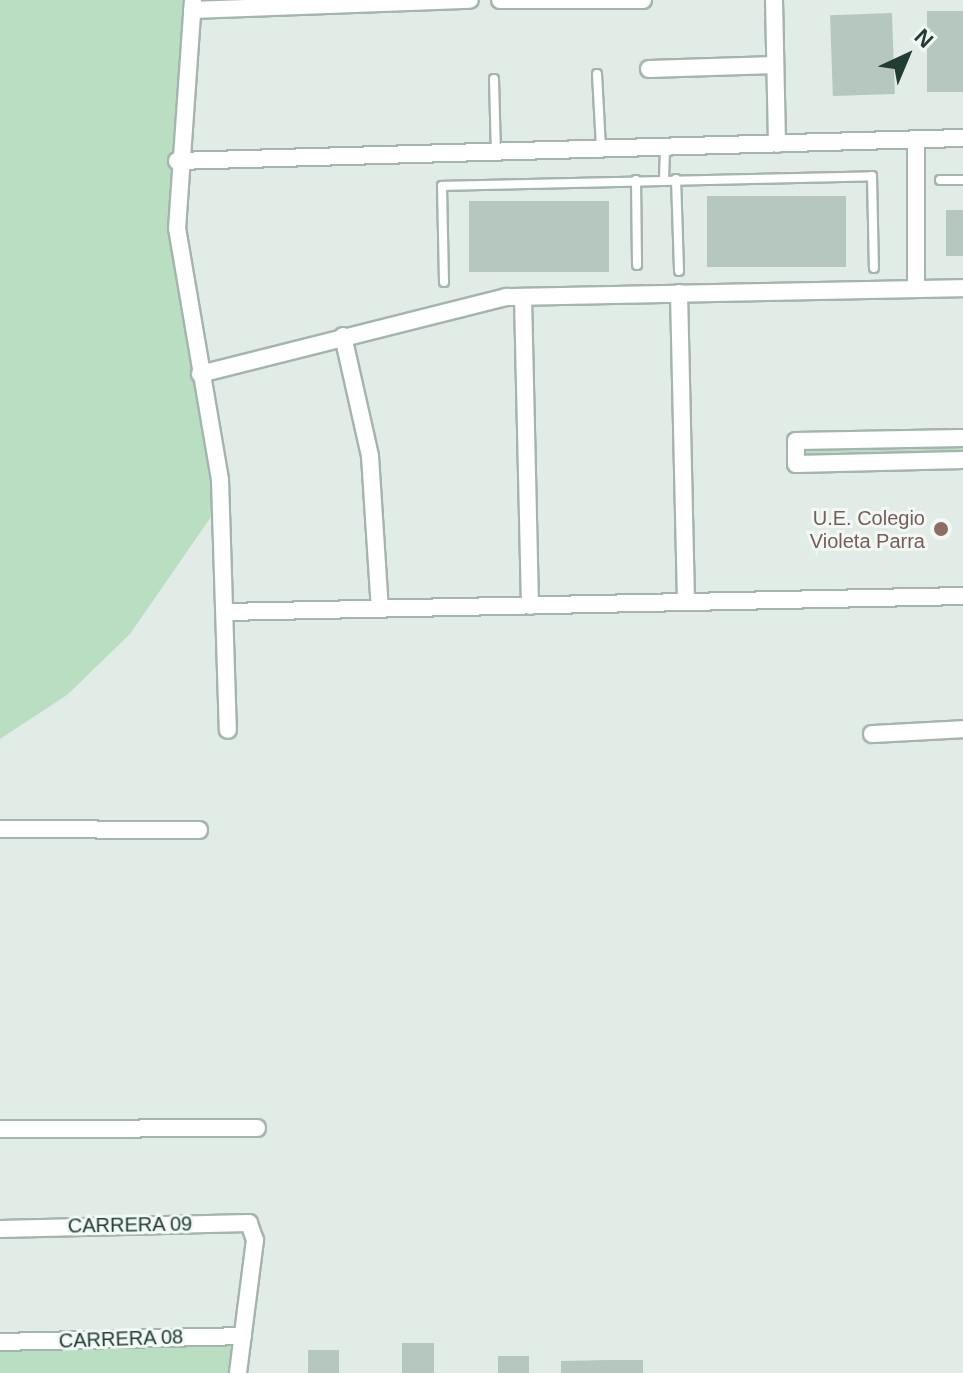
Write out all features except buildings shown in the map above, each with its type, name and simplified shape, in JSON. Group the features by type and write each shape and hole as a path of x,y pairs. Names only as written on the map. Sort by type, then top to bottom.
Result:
{"street":[{"path":"228,730 220,480 179,257 177,161 192,5 470,0"},
{"path":"500,0 643,0"},
{"path":"774,0 777,144"},
{"path":"649,69 775,65"},
{"path":"177,161 963,138"},
{"path":"916,140 916,289"},
{"path":"200,374 467,303 523,297 963,288"},
{"path":"679,293 686,602"},
{"path":"523,297 530,606"},
{"path":"343,336 370,456 380,609"},
{"path":"963,438 796,441 796,464 963,460"},
{"path":"225,612 963,596"},
{"path":"872,734 963,729"},
{"path":"0,829 199,830"},
{"path":"0,1129 257,1128"},
{"name":"CARRERA 09","path":"0,1229 245,1222 255,1232 243,1336"},
{"path":"238,1373 243,1336"},
{"name":"CARRERA 08","path":"0,1342 243,1336"}],"lane":[{"path":"597,74 602,150"},
{"path":"494,79 496,153"},
{"path":"664,179 665,148"},
{"path":"444,282 442,186 872,176 874,268"},
{"path":"676,179 679,271"},
{"path":"636,180 637,265"},
{"path":"940,180 963,180"}],"green space":[{"path":"0,0 470,0 192,10 176,191 222,501 130,634 67,695 0,739"},
{"path":"796,438 963,438 963,460 796,460"},
{"path":"243,1336 238,1373 0,1373 0,1342"}],"place":[{"name":"U.E. Colegio Violeta Parra","path":"941,529"}]}
